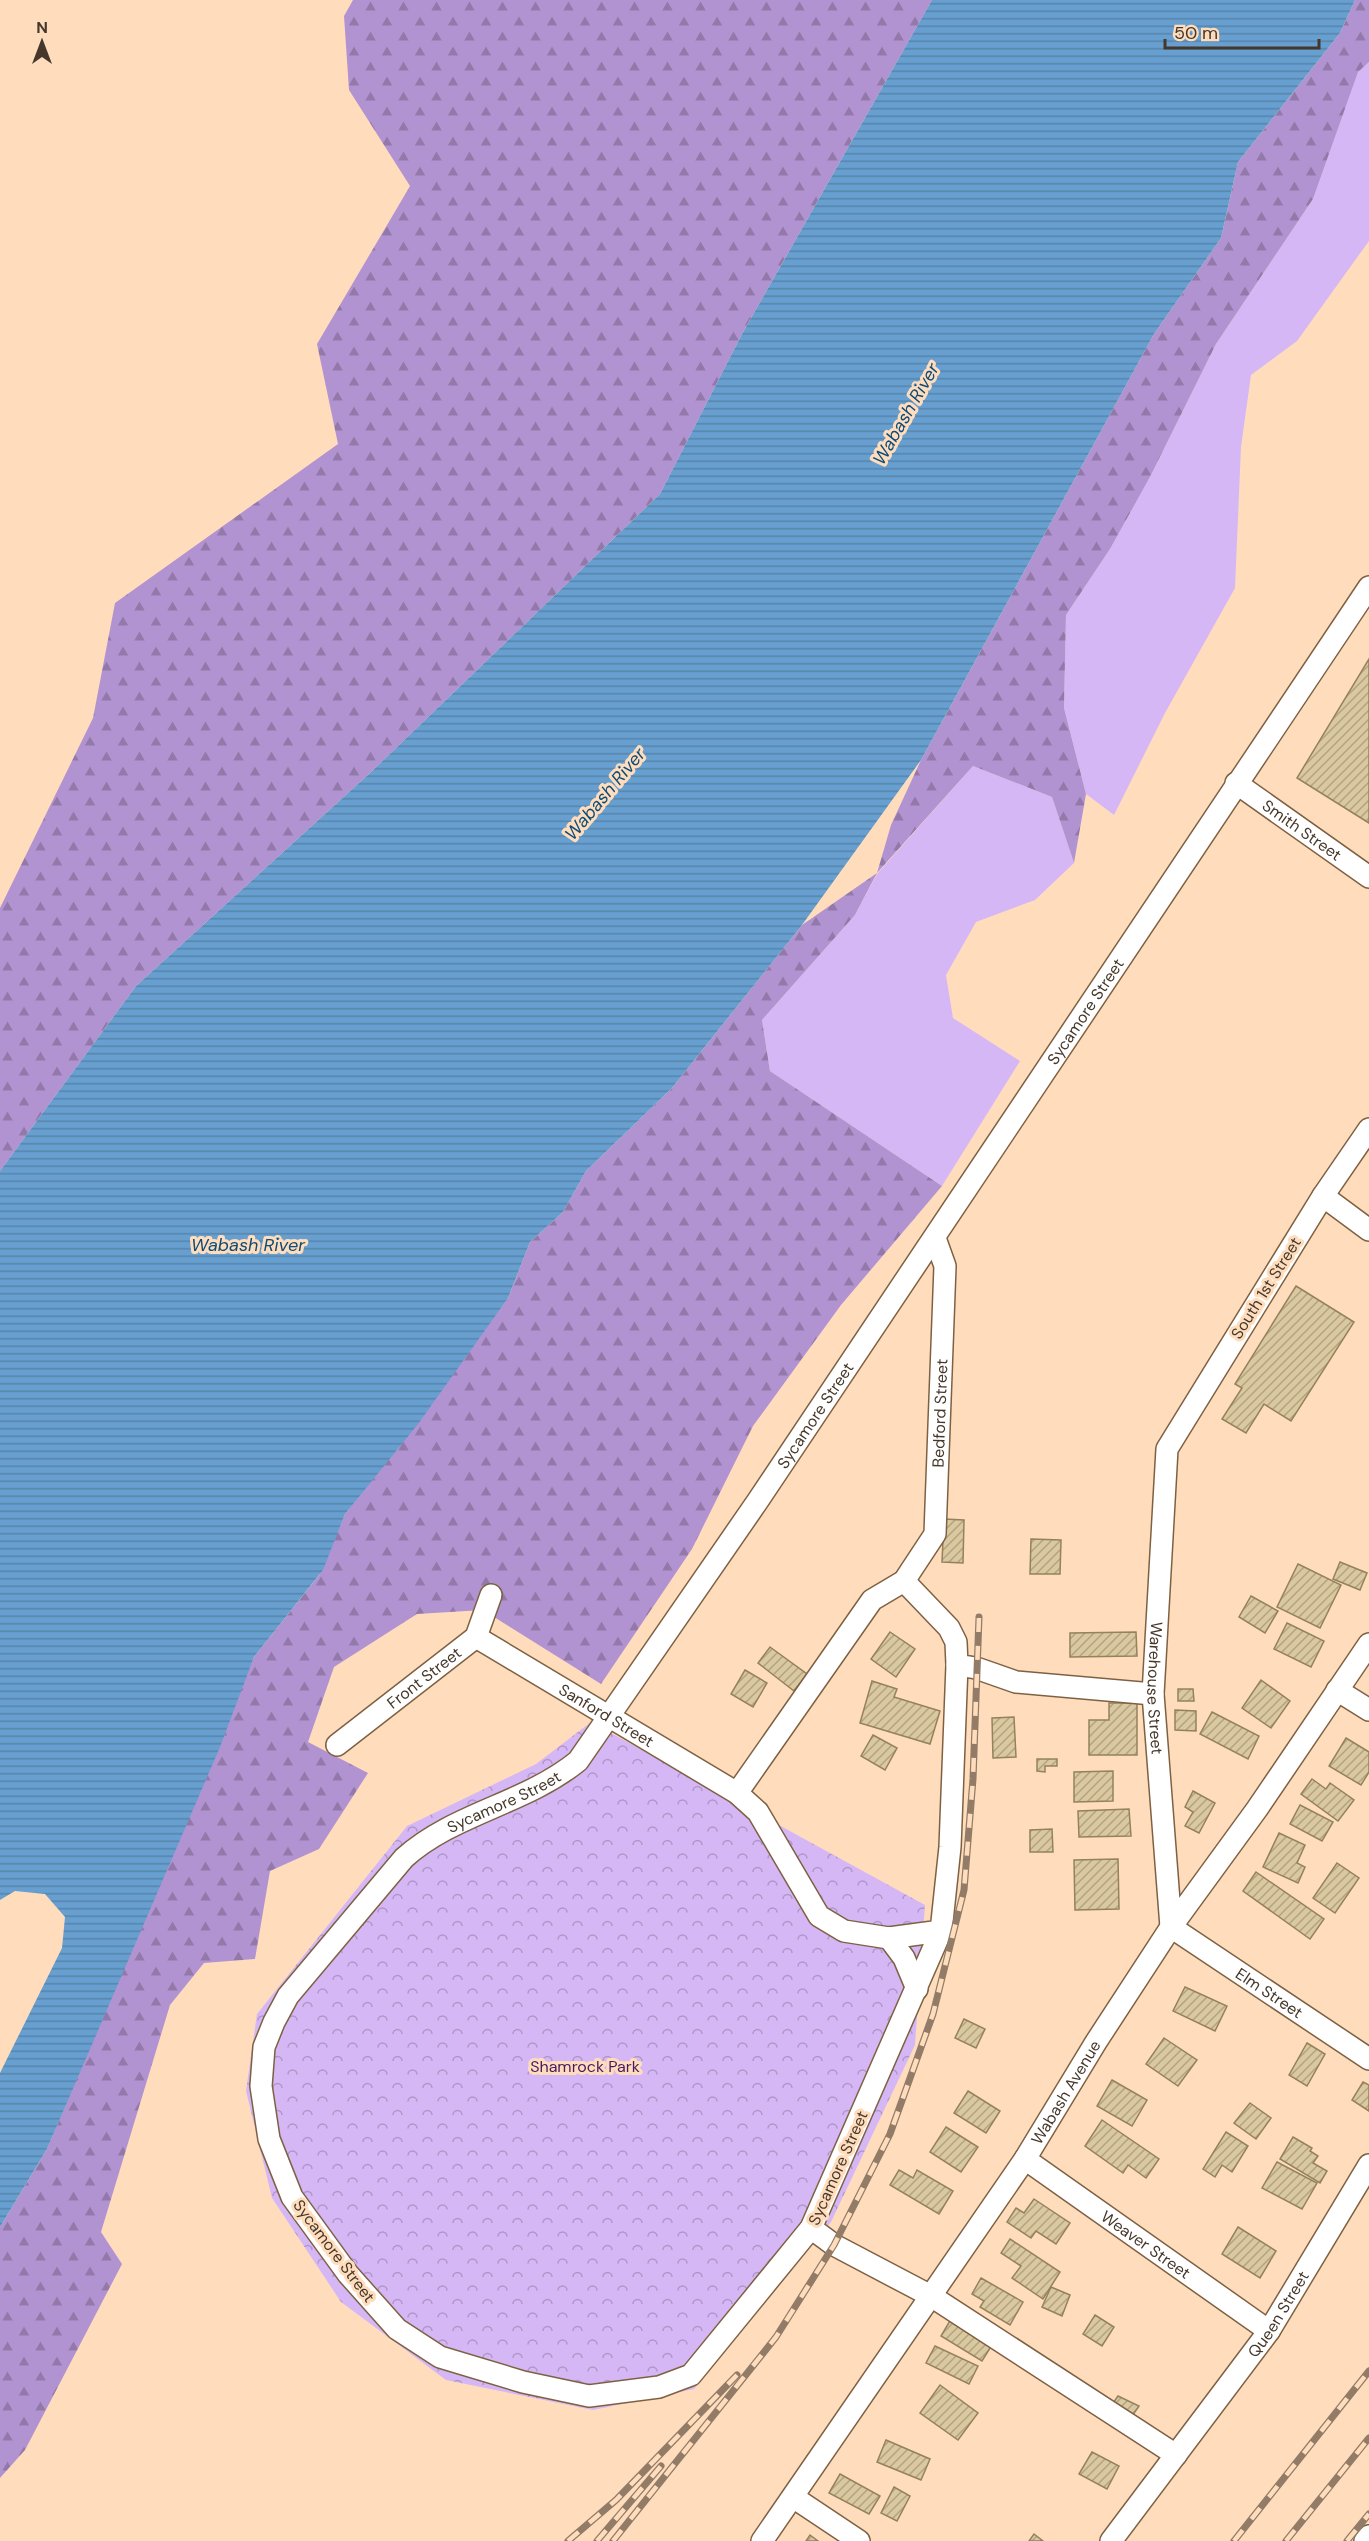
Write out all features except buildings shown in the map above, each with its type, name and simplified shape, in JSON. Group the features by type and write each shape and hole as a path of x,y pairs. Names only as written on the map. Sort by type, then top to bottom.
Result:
{"street":[{"name":"Sycamore Street","path":"957,1665 950,1847 941,1931 811,2229 691,2375 659,2387 589,2396 523,2382 440,2357 397,2329 348,2274 292,2197 269,2139 261,2086 264,2047 288,1996 404,1858 424,1840 443,1829 523,1796 561,1774 578,1761 757,1502 935,1238 1236,783 1369,587"},
{"name":"Smith Street","path":"1236,783 1369,878"},
{"name":"South 1st Street","path":"1167,1449 1323,1196 1369,1129"},
{"path":"1323,1196 1369,1230"},
{"name":"Bedford Street","path":"737,1793 872,1600 904,1581 935,1534 945,1266 935,1238"},
{"name":"Warehouse Street","path":"1167,1449 1153,1694 1172,1927"},
{"path":"904,1581 949,1628 956,1642 957,1665 976,1668 1016,1682 1153,1694"},
{"name":"Front Street","path":"337,1745 476,1637 491,1595"},
{"name":"Sanford Street","path":"476,1637 607,1718 737,1793 758,1812 819,1916 844,1931 889,1938 941,1931"},
{"name":"Wabash Avenue","path":"762,2541 1024,2159 1096,2042 1172,1927 1257,1809 1369,1644"},
{"path":"1337,1690 1369,1710"},
{"name":"Elm Street","path":"1172,1927 1369,2059"},
{"path":"889,1938 904,1958 917,1989"},
{"name":"Weaver Street","path":"1024,2159 1269,2331"},
{"name":"Queen Street","path":"1111,2541 1269,2331 1369,2165"},
{"path":"811,2229 834,2245 931,2296 1176,2455"},
{"path":"793,2497 859,2541"},
{"path":"1365,2541 1369,2536"}],"green space":[{"path":"353,0 932,0 742,334 660,494 370,773 136,986 0,1171 0,908 93,718 115,603 338,444 317,344 410,186 349,90 344,16"},
{"path":"1355,0 1369,0 1369,62 1358,72 1313,199 1216,344 1150,477 1110,549 1066,615 1064,708 1086,794 1074,863 1052,797 973,766 877,873 891,825 921,760 1154,334 1221,238 1238,162 1340,33"},
{"path":"1369,62 1369,241 1297,341 1251,375 1241,447 1235,588 1165,713 1114,815 1086,794 1064,708 1066,615 1110,549 1150,477 1216,344 1313,199 1358,71"},
{"path":"973,766 1052,797 1074,863 1035,900 976,922 946,975 953,1018 1020,1061 942,1186 770,1071 762,1020 855,915 877,874"},
{"path":"877,873 855,915 762,1020 770,1071 942,1186 841,1305 753,1426 692,1549 601,1684 483,1610 417,1614 334,1667 308,1742 368,1773 319,1849 270,1871 255,1959 204,1963 170,2005 101,2232 122,2264 25,2450 0,2478 0,2227 47,2149 254,1657 320,1574 345,1514 508,1298 530,1242 563,1212 586,1171 672,1088 802,925"},
{"name":"Shamrock Park","path":"591,1722 925,1905 915,2045 831,2222 694,2389 593,2410 446,2380 341,2302 272,2198 246,2091 257,2014 407,1826 536,1764"}],"water":[{"name":"Wabash River","path":"932,0 1355,0 1340,33 1238,162 1221,238 1154,334 921,760 802,925 672,1088 586,1171 563,1212 530,1242 508,1298 418,1424 345,1514 323,1570 254,1657 220,1747 47,2149 0,2227 0,2073 62,1948 65,1917 45,1894 15,1891 0,1900 0,1171 136,986 370,773 660,494 742,334"}],"railway":[{"path":"613,2541 776,2337 834,2245 890,2134 933,2014 964,1890 973,1779 979,1617"},
{"path":"1234,2541 1369,2371"},
{"path":"568,2541 616,2500 737,2375"},
{"path":"1286,2541 1369,2438"},
{"path":"597,2541 661,2466"},
{"path":"1347,2541 1369,2514"}]}
